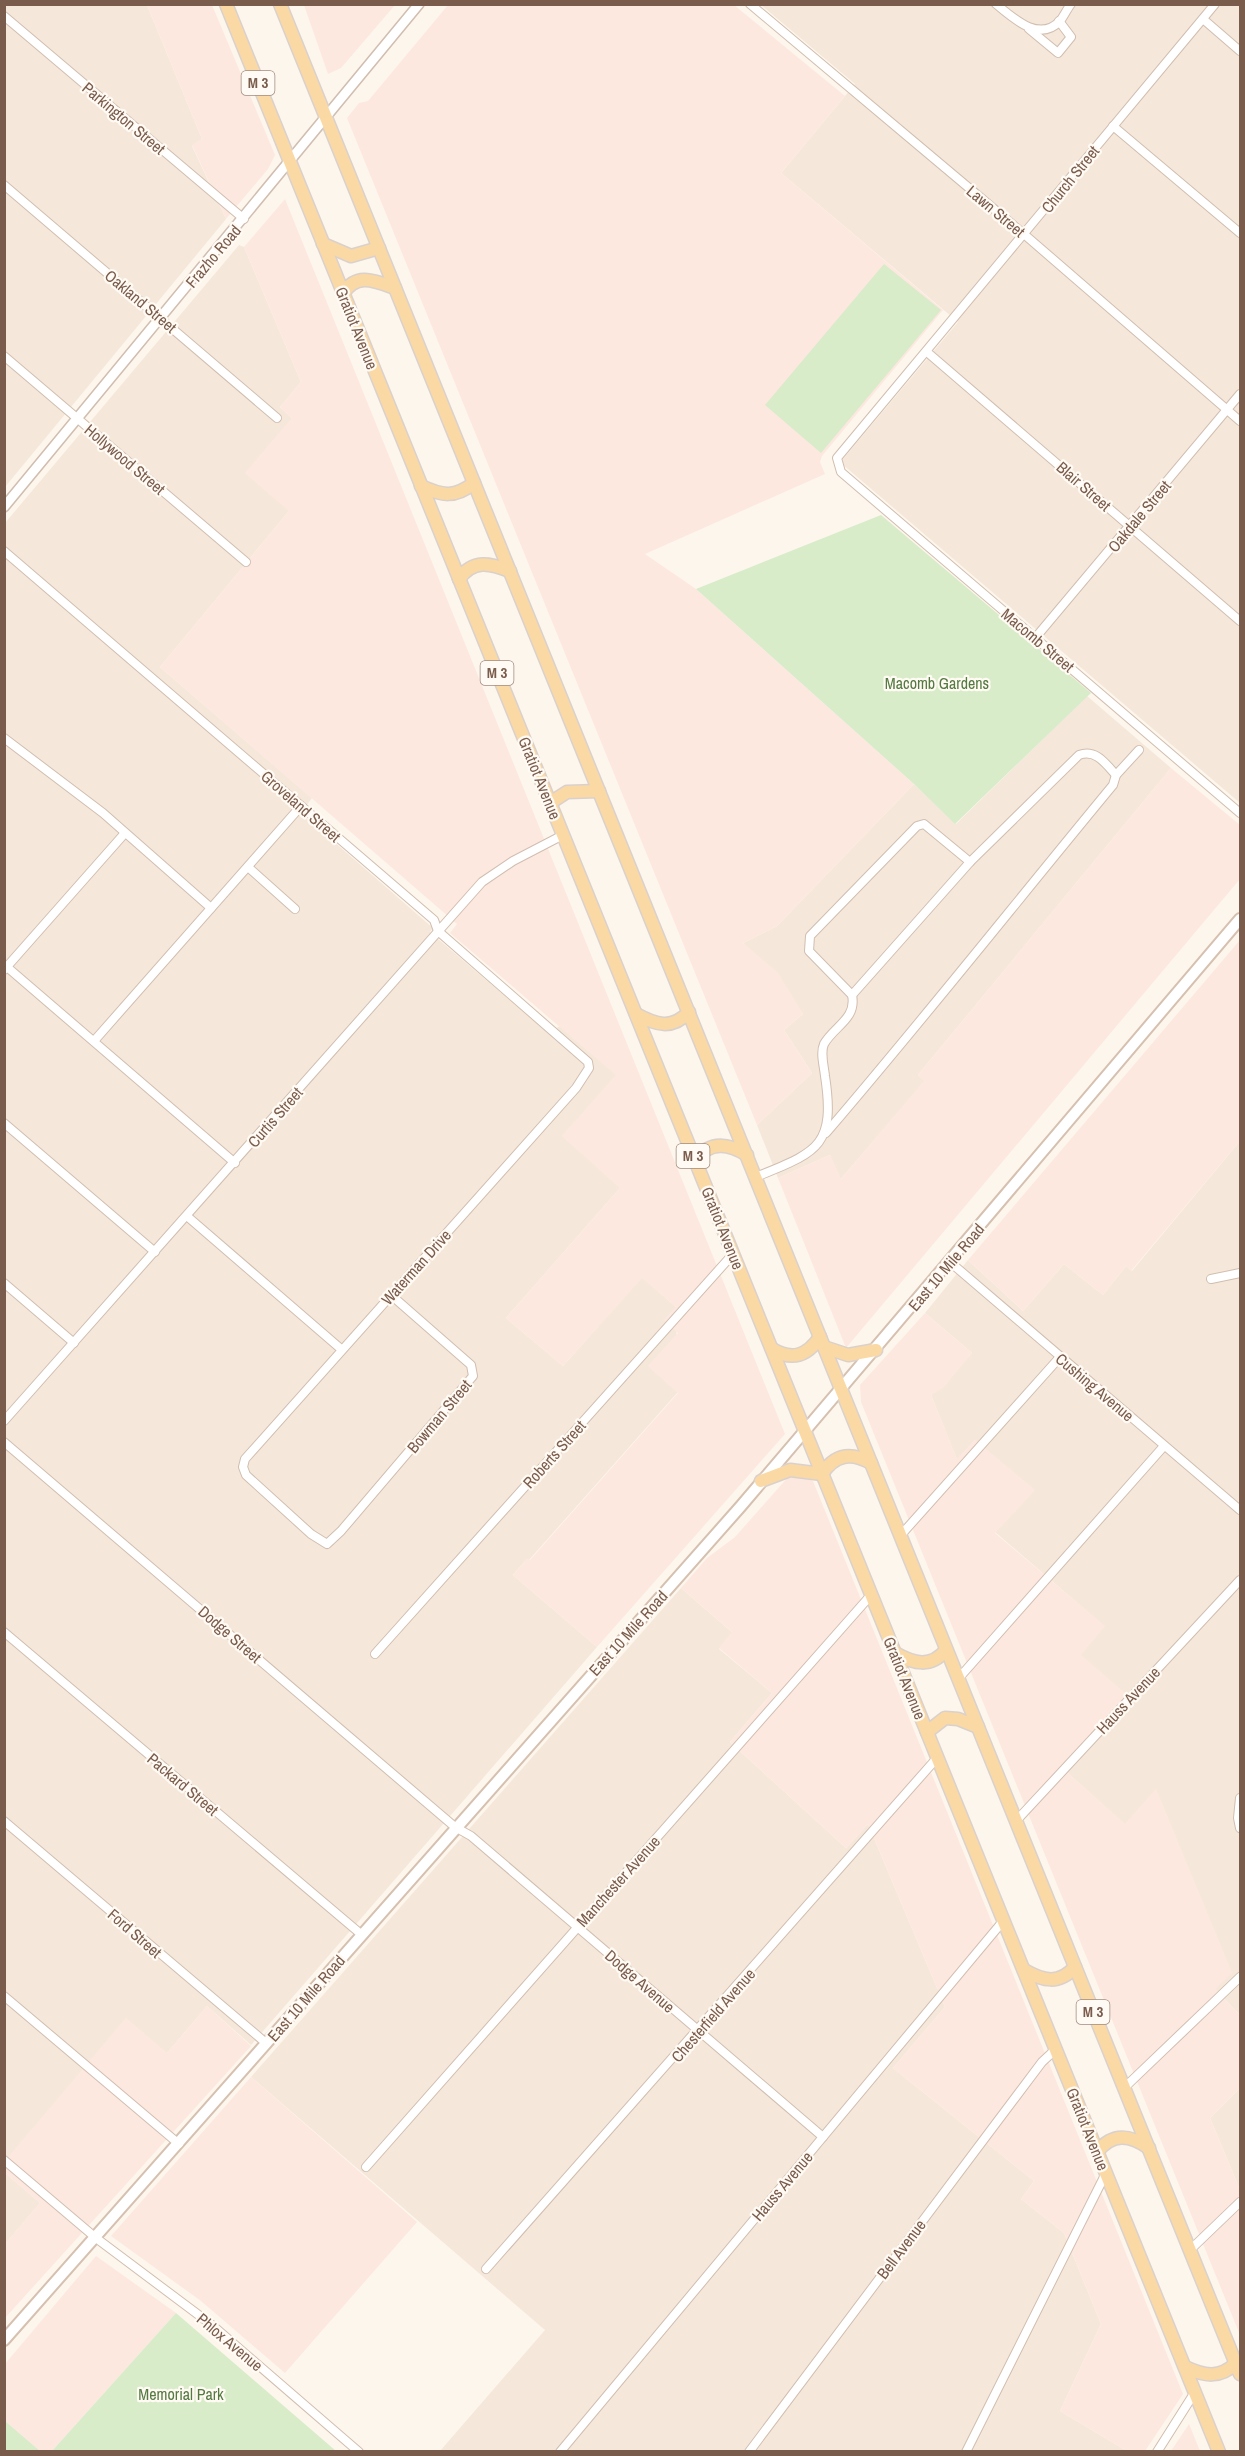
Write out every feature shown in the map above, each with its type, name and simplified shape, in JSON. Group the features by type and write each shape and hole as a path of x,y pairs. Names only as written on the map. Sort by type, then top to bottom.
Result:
{"main road":[{"name":"Gratiot Avenue","path":"226,4 1219,2451"},
{"name":"M 3","path":"280,4 1238,2368"},
{"path":"323,244 351,256 379,248"},
{"path":"343,294 351,284 361,279 395,288"},
{"path":"421,486 436,493 455,495 474,483"},
{"path":"459,579 468,568 481,563 510,571"},
{"path":"550,803 567,792 599,791"},
{"name":"East 10 Mile Road","path":"4,2340 805,1432 1240,919"},
{"path":"636,1014 658,1024 671,1025 689,1012"},
{"path":"695,1160 705,1150 717,1145 731,1147 747,1155"},
{"path":"772,1349 788,1356 799,1356 822,1342 848,1355 876,1350"},
{"path":"761,1481 789,1470 822,1474 831,1463 844,1456 860,1457 871,1463"},
{"path":"895,1653 912,1661 924,1663 936,1659 946,1650"},
{"path":"927,1732 945,1718 958,1719 978,1727"},
{"path":"1024,1970 1040,1978 1053,1980 1065,1977 1075,1967"},
{"path":"1097,2152 1107,2141 1119,2137 1131,2138 1149,2148"},
{"path":"1185,2367 1211,2376 1238,2368"}],"street":[{"name":"Frazho Road","path":"4,507 244,219 419,4"},
{"name":"Lawn Street","path":"750,4 1025,235 1240,421"},
{"path":"996,4 1058,53 1071,37 1059,21"},
{"path":"1029,29 1039,30 1059,21 1071,4"},
{"name":"Church Street","path":"838,466 837,458 841,453 1025,235 1215,4"},
{"name":"Parkington Street","path":"4,16 244,219"},
{"path":"1203,19 1240,51"},
{"path":"1113,126 1240,233"},
{"name":"Oakland Street","path":"4,185 278,418"},
{"name":"Blair Street","path":"927,352 1240,621"},
{"name":"Hollywood Street","path":"4,356 246,562"},
{"name":"Oakdale Street","path":"1036,637 1240,394"},
{"name":"Macomb Street","path":"838,466 841,472 1240,813"},
{"name":"Groveland Street","path":"4,551 434,920 438,931 583,1056 589,1068"},
{"path":"4,738 84,798 211,908"},
{"path":"756,1177 798,1161 815,1149 1113,785 1116,775 1139,750"},
{"path":"852,995 970,862 1079,755 1088,752 1095,754 1116,775"},
{"path":"94,1041 301,806"},
{"path":"826,1133 828,1098 822,1059 824,1045 853,1008 852,995 810,951 810,936 916,826 924,824 970,862"},
{"path":"125,833 6,968 236,1163"},
{"name":"Curtis Street","path":"4,1421 236,1163 438,931 492,875 563,835"},
{"path":"248,867 295,909"},
{"name":"Waterman Drive","path":"243,1467 251,1452 576,1088 589,1068"},
{"path":"4,1124 155,1252"},
{"path":"188,1217 341,1349"},
{"name":"Roberts Street","path":"375,1654 733,1254"},
{"name":"Cushing Avenue","path":"950,1262 1240,1510"},
{"path":"1211,1278 1240,1272"},
{"path":"4,1283 74,1343"},
{"name":"Bowman Street","path":"243,1467 246,1475 311,1534 327,1544 341,1531 473,1376 471,1365 391,1295"},
{"path":"900,1536 1060,1357"},
{"name":"Dodge Street","path":"4,1442 455,1827"},
{"path":"958,1679 1164,1446"},
{"name":"Hauss Avenue","path":"1016,1821 1240,1580"},
{"name":"Manchester Avenue","path":"366,2167 871,1595"},
{"name":"Packard Street","path":"4,1632 362,1935"},
{"name":"Chesterfield Avenue","path":"486,2269 698,2032 937,1758"},
{"path":"1240,1798 1238,1818 1240,1828"},
{"name":"Ford Street","path":"4,1821 266,2043"},
{"name":"Dodge Avenue","path":"455,1827 471,1836 823,2137"},
{"name":"Hauss Avenue","path":"560,2451 1004,1920"},
{"path":"1125,2088 1240,1977"},
{"path":"4,1996 179,2144"},
{"name":"Bell Avenue","path":"749,2451 1042,2062 1056,2049"},
{"name":"Phlox Avenue","path":"4,2160 96,2238 212,2325 359,2451"},
{"path":"966,2451 1106,2173"},
{"path":"1190,2250 1240,2202"},
{"path":"1157,2451 1195,2392"}],"shaded area":[{"path":"304,4 395,5 341,68 328,74"},
{"path":"5,5 147,5 202,139 192,146 226,219 5,487"},
{"path":"147,5 212,5 275,155 268,169 226,219 192,145 202,139"},
{"path":"448,5 734,5 845,96 781,173 943,310 822,456 820,462 825,474 645,554 696,589 914,784 777,926 743,943 778,973 803,1014 784,1030 812,1073 757,1125 347,118 359,103 368,101"},
{"path":"761,5 1240,5 1240,803 842,464 843,459 958,322 781,173 855,84"},
{"path":"285,199 785,1434 597,1647 513,1575 527,1559 530,1560 678,1393 648,1366 678,1333 664,1320 676,1307 642,1278 563,1366 506,1318 620,1188 562,1136 616,1075 450,933 457,924 160,667 289,511 245,473 292,418 280,407 301,382 244,247"},
{"path":"239,245 244,247 301,382 280,407 292,418 289,511 160,667 312,798 301,813 433,928 430,932 548,1033 560,1026 617,1075 620,1188 506,1318 563,1366 642,1277 676,1307 678,1392 529,1560 527,1559 513,1575 597,1647 251,2045 207,2006 167,2053 5,2161 5,523"},
{"path":"1087,696 1171,768 918,1075 925,1081 840,1180 830,1155 778,1178 757,1125 812,1073 784,1030 803,1014 743,943 777,926 914,784 956,824"},
{"path":"1171,768 1240,825 1240,879 846,1348 778,1178 830,1155 841,1179 924,1081 918,1075"},
{"path":"1240,940 1240,1141 1131,1271 1126,1266 1103,1295 1064,1264 1023,1311 968,1260"},
{"path":"1240,1141 1240,2015 1215,1989 1156,1790 1125,1825 1060,1766 1080,1655 1104,1626 995,1532 975,1440 957,1460 931,1395 972,1353 925,1313 968,1260 1023,1311 1064,1264 1103,1295 1126,1266 1132,1271"},
{"path":"925,1313 972,1353 943,1388 931,1395 957,1459 975,1440 1035,1490 995,1533 1105,1626 1081,1655 1127,1695 1060,1766 1125,1824 1156,1789 1232,1973 1215,1989 1240,2015 1240,2088 1210,2118 1240,2190 1240,2335 861,1402 860,1385"},
{"path":"789,1476 802,1476 813,1481 1183,2394 1145,2451 1127,2451 1060,2411 1101,2324 1064,2233 1021,2199 1034,2181 893,2068 945,2007 868,1824 846,1848 730,1742 772,1693 719,1648 732,1632 681,1588 707,1558 735,1537"},
{"path":"681,1588 733,1633 719,1649 772,1693 730,1742 846,1848 868,1824 945,2007 893,2068 1034,2181 1021,2199 1064,2233 1101,2324 1060,2411 1127,2451 440,2451 545,2330 251,2077"},
{"path":"207,2006 251,2046 5,2318 5,2244 40,2203 5,2173 5,2161 126,2018 167,2053"},
{"path":"251,2077 417,2222 285,2373 201,2301 111,2236"},
{"path":"1240,2088 1240,2190 1210,2118"},
{"path":"5,2173 40,2203 5,2244"},
{"path":"96,2256 176,2313 52,2451 40,2451 5,2421 5,2364"},
{"path":"1189,2424 1200,2451 1171,2451"}],"green space":[{"path":"884,264 941,310 821,453 765,405"},
{"name":"Macomb Gardens","path":"881,515 1091,693 955,824 914,784 696,589"},
{"name":"Memorial Park","path":"176,2313 336,2451 52,2451"},
{"path":"5,2421 40,2451 5,2451"}]}
